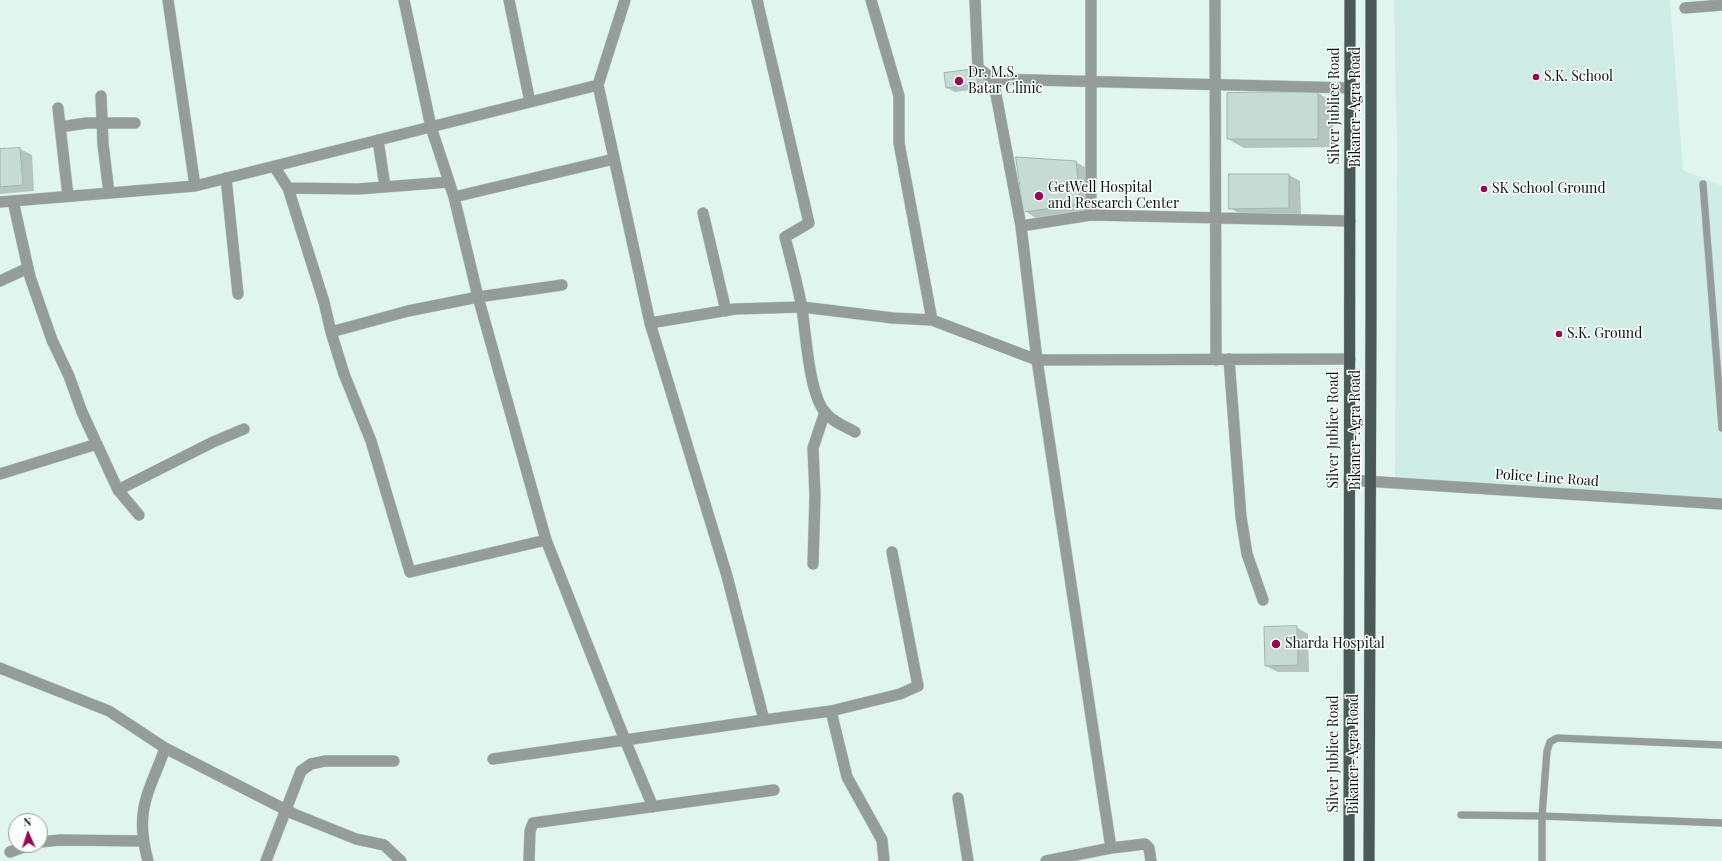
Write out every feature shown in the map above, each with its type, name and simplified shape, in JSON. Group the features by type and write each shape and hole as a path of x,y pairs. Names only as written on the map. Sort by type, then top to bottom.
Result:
{"main road":[{"name":"Silver Jubliee Road","path":"1349,861 1350,0"},
{"name":"Bikaner-Agra Road","path":"1369,861 1371,0"}],"street":[{"path":"168,0 195,186"},
{"path":"404,0 431,127 454,197 478,298 546,540 653,807"},
{"path":"509,0 530,102"},
{"path":"625,0 598,85 650,323 727,576 764,720"},
{"path":"757,0 809,224 785,237 802,308 814,386 818,403 825,412 833,420 855,432"},
{"path":"872,0 899,96 900,143 932,320"},
{"path":"975,0 978,68 993,78 1350,88"},
{"path":"1091,215 1092,0"},
{"path":"1215,0 1216,360"},
{"path":"1685,8 1722,5"},
{"path":"993,78 1021,226 1037,360 1111,848"},
{"path":"0,202 195,186 598,85"},
{"path":"101,96 102,123 109,193"},
{"path":"58,108 68,196"},
{"path":"60,127 87,122 135,124"},
{"path":"378,140 385,187"},
{"path":"454,197 614,159"},
{"path":"274,166 288,188 324,302 331,332 344,374 371,441 410,572 546,540"},
{"path":"226,178 238,294"},
{"path":"288,188 358,189 449,182"},
{"path":"13,201 28,268 41,312 52,340 69,376 82,412 118,490 139,515"},
{"path":"704,213 726,311"},
{"path":"1021,226 1091,215 1350,221"},
{"path":"0,281 28,268"},
{"path":"331,332 408,311 562,285"},
{"path":"650,323 735,309 802,308 893,318 932,320 1037,360 1350,359"},
{"path":"1229,359 1242,517 1247,554 1264,600"},
{"path":"813,564 815,496 813,448 825,412"},
{"path":"118,490 213,442 244,429"},
{"path":"0,474 97,444"},
{"name":"Police Line Road","path":"1349,480 1722,504"},
{"path":"493,759 831,711 900,694 918,686 892,552"},
{"path":"0,668 108,712 165,748 285,810 356,839 384,845 401,861"},
{"path":"831,711 847,777 882,840 884,861"},
{"path":"148,861 143,840 143,814 151,784 165,748"},
{"path":"266,861 301,771 311,764 325,762 394,761"},
{"path":"529,861 530,831 533,823 774,790"},
{"path":"958,798 968,861"},
{"path":"48,841 143,840"},
{"path":"1046,861 1111,848 1145,844 1149,848 1150,861"}],"lane":[{"path":"1703,184 1722,428"},
{"path":"1542,861 1542,816 1547,751 1550,742 1556,738 1722,746"},
{"path":"1461,815 1722,822"}],"shaded area":[{"name":"S.K. Ground","path":"1394,0 1670,0 1683,170 1722,186 1722,504 1395,483 1397,153"}],"building":[{"path":"976,69 978,84 946,88 944,73"},
{"path":"1318,92 1318,139 1227,139 1227,93"},
{"path":"20,148 23,185 0,187 0,149"},
{"path":"1016,157 1076,161 1080,204 1024,212"},
{"path":"1229,174 1289,174 1289,208 1229,209"},
{"path":"1297,626 1298,665 1265,666 1264,627"}],"place":[{"name":"S.K. School","path":"1536,77"},
{"name":"Dr. M.S. Batar Clinic","path":"959,81"},
{"name":"SK School Ground","path":"1484,189"},
{"name":"GetWell Hospital and Research Center","path":"1039,196"},
{"name":"S.K. Ground","path":"1559,334"},
{"name":"Sharda Hospital","path":"1276,644"}]}
